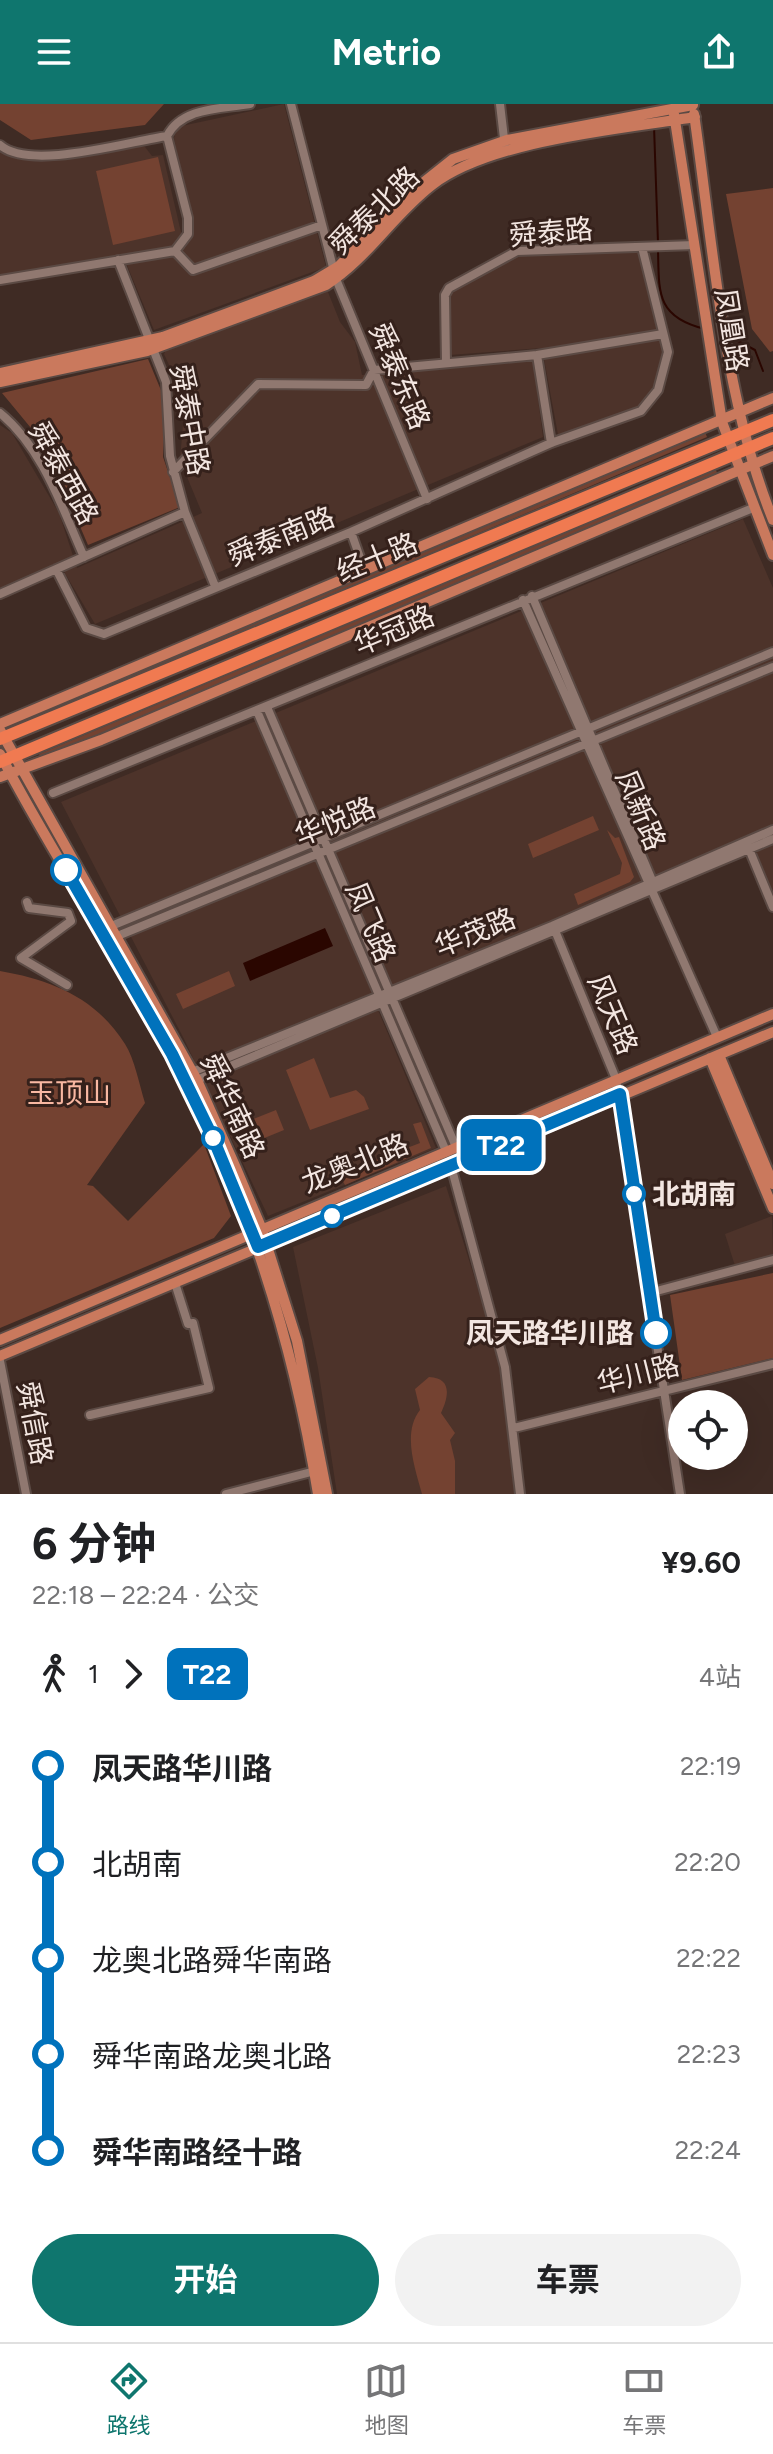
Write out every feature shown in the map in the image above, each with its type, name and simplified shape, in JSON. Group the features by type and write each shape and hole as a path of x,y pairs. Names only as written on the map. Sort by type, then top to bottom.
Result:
{"highway":[{"name":"经十路","path":"1,732 773,420"},
{"path":"748,448 773,438"},
{"name":"经十路","path":"4,758 748,448"}],"main road":[{"name":"舜泰北路","path":"0,382 152,344 334,275 432,185 505,146 694,109"},
{"name":"凤凰路","path":"694,109 741,414 751,465 773,520"},
{"name":"凤凰路","path":"674,111 722,422 738,471 773,555"},
{"path":"0,373 152,344"},
{"path":"741,414 773,398"},
{"name":"经十路","path":"1,732 364,569 741,414"},
{"path":"5,775 114,735 773,456"},
{"path":"1,732 4,758"},
{"name":"舜华南路","path":"4,758 21,769 195,1076 262,1245 327,1494"},
{"name":"舜华南路","path":"4,758 5,775 172,1054 257,1230"},
{"name":"龙奥北路","path":"0,1340 773,1014"},
{"name":"龙奥北路","path":"0,1358 773,1032"},
{"path":"714,1056 773,1184"},
{"path":"714,1056 773,1208"},
{"name":"舜华南路","path":"318,1494 319,1470"}],"street":[{"path":"0,280 175,251 188,234 188,218 167,136 174,121 192,114 250,104"},
{"name":"舜泰东路","path":"291,104 334,275 427,499"},
{"path":"500,104 505,146"},
{"path":"0,145 18,156 40,158 167,136"},
{"path":"175,251 193,270 322,225"},
{"name":"舜泰路","path":"446,363 445,295 458,282 517,251 695,245"},
{"name":"舜泰南路","path":"56,569 86,628 104,634 351,532 551,443 641,411 658,390 665,373 668,352 642,247"},
{"name":"舜泰中路","path":"118,260 166,382 173,472 215,586"},
{"path":"173,472 258,384 366,385 374,370 537,355 663,334"},
{"path":"537,355 551,443"},
{"name":"舜泰西路","path":"0,413 17,427 49,479 84,557"},
{"path":"0,594 185,508"},
{"name":"华冠路","path":"53,793 753,508"},
{"path":"351,532 364,569"},
{"path":"528,598 591,730 590,742"},
{"name":"凤新路","path":"528,598 581,734 590,742 717,1037"},
{"path":"326,844 773,652"},
{"name":"华悦路","path":"112,932 773,667"},
{"name":"凤飞路","path":"267,707 390,995 451,1149"},
{"name":"凤飞路","path":"257,711 380,999 451,1149"},
{"name":"华茂路","path":"195,1076 652,885 773,830"},
{"name":"华茂路","path":"390,995 556,933 652,885 773,839"},
{"path":"749,849 773,907"},
{"path":"27,902 29,908 68,913 71,921 21,958 67,985"},
{"name":"风天路","path":"556,933 620,1094 680,1494"},
{"path":"451,1166 490,1304 514,1428 520,1494"},
{"path":"649,1293 773,1260"},
{"path":"90,1415 209,1388 193,1323 188,1324 175,1283"},
{"name":"舜信路","path":"0,1358 26,1494"},
{"name":"华川路","path":"514,1428 773,1364"},
{"path":"226,1494 319,1470"}],"shaded area":[{"path":"284,104 326,267 154,330 126,263 185,248 194,235 174,138 177,127"},
{"path":"126,146 145,147 152,156 163,155 184,245 0,276 0,149 17,158 34,161"},
{"path":"643,252 668,352 663,382 641,411 559,440 542,348 450,355 449,294 516,256"},
{"path":"326,287 340,322 355,342 362,375 533,361 543,437 95,624 60,565 0,588 0,425 12,433 59,513 77,568 202,513 180,460 185,400 164,354 166,350"},
{"path":"743,519 773,588 773,892 752,843 378,1010 436,1148 268,1216 184,1039 61,802"},
{"path":"325,928 333,946 250,981 243,963"},
{"path":"446,1186 504,1373 518,1494 337,1494 318,1368 293,1247"},
{"path":"772,1216 773,1255 735,1266 725,1234"}],"green space":[{"path":"0,104 164,104 145,125 31,140 0,120"},
{"path":"158,157 175,231 113,245 96,171"},
{"path":"773,188 773,351 770,352 752,329 726,194"},
{"path":"148,359 165,400 163,457 180,507 88,545 45,445 2,393"},
{"path":"705,432 707,437 31,722 28,716"},
{"path":"715,469 718,474 41,759 39,754"},
{"path":"593,816 599,830 533,858 528,844"},
{"path":"607,830 615,838 619,837 634,877 630,882 578,905 574,894 620,874 622,863"},
{"name":"玉顶山","path":"0,971 55,986 86,1003 113,1028 132,1057 145,1103 87,1185 93,1186 128,1221 204,1144 231,1216 214,1238 0,1328"},
{"path":"229,971 235,986 183,1009 176,994"},
{"path":"314,1058 330,1098 356,1090 364,1097 369,1109 310,1130 286,1070"},
{"path":"276,1110 284,1130 247,1145 238,1125"},
{"path":"421,1122 431,1148 345,1185 339,1174 420,1143 413,1124"},
{"path":"773,1273 773,1358 682,1380 670,1295"},
{"path":"429,1377 442,1381 447,1389 441,1413 455,1433 450,1440 455,1461 455,1494 422,1494 414,1462 412,1429 420,1410 415,1389"}],"waterway":[{"path":"654,126 658,243"},
{"path":"658,249 660,290 669,310 677,318 705,329"},
{"path":"730,337 755,350 763,371"}],"bus line":[{"name":"T22","path":"66,870 172,1054 213,1138 258,1247 620,1094 656,1333"}],"place":[{"name":"北胡南","path":"634,1194"},
{"name":"凤天路华川路","path":"656,1333"}]}
